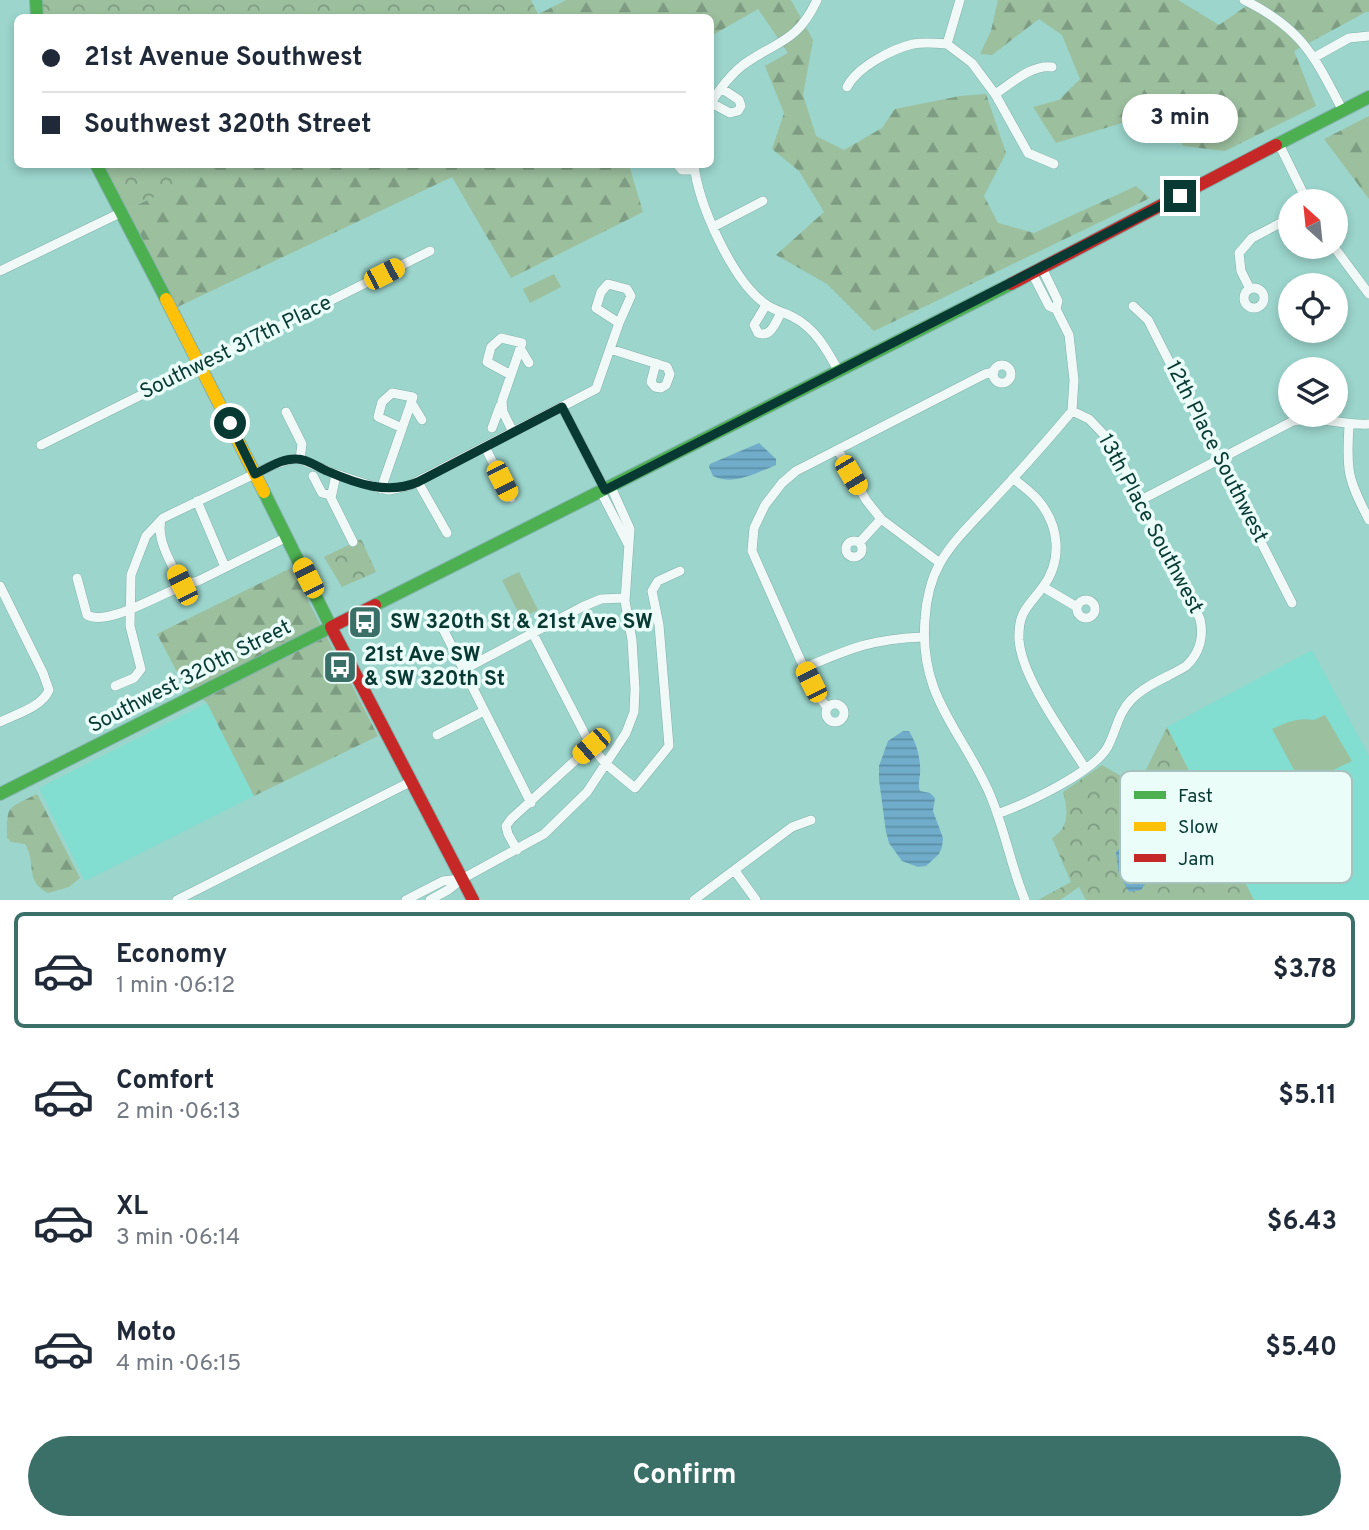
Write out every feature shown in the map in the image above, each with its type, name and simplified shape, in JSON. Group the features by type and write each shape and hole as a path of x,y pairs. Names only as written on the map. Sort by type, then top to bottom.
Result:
{"main road":[{"name":"Southwest 320th Street","path":"1,792 605,490 1369,97"},
{"path":"98,168 473,900"}],"street":[{"path":"714,98 744,64 793,34 809,15 817,0"},
{"path":"947,44 960,0"},
{"path":"1244,0 1290,28 1315,57 1343,111"},
{"path":"1315,57 1349,38 1369,36"},
{"path":"848,87 856,74 864,68 903,48 922,43 947,44 972,62 996,94 1028,153 1054,164"},
{"path":"996,94 1032,70 1052,67"},
{"path":"714,105 730,113 738,111 741,106 739,100 721,88"},
{"path":"1279,144 1301,189"},
{"path":"694,168 701,200 740,277 766,305 801,322 818,337 838,370"},
{"path":"713,226 763,201"},
{"path":"0,271 120,213"},
{"path":"1250,289 1241,271 1239,253 1252,238 1278,224"},
{"name":"Southwest 317th Place","path":"41,445 430,251"},
{"path":"1343,259 1369,294"},
{"path":"1025,900 998,814 987,789 936,698 927,668 923,637 925,611 940,564 965,531 1072,411 1074,380 1069,335 1056,309 1058,301 1037,270"},
{"path":"115,686 134,678 141,669 132,636 131,575 149,531 161,520 282,461 300,459 336,475 381,489 396,489 418,482 596,389 631,293 627,289 608,284 602,290 596,308 619,323"},
{"path":"766,305 754,325 758,333 769,333 781,313"},
{"name":"12th Place Southwest","path":"1133,306 1148,320 1292,603"},
{"path":"492,428 502,401 511,375 520,348 522,343 504,338 491,347 487,363 511,375"},
{"path":"520,348 529,363"},
{"path":"610,349 656,363"},
{"path":"827,707 804,668 754,559 751,546 754,528 771,495 796,471 985,373 994,372"},
{"path":"381,489 413,397 395,393 387,395 382,402 378,418 402,428"},
{"path":"502,401 503,412 513,432"},
{"path":"411,402 422,420"},
{"path":"430,900 462,879 544,834 566,814 587,792 606,764 626,733 634,712 632,640 625,598 628,523 605,490 562,407"},
{"name":"13th Place Southwest","path":"1072,411 1089,419 1102,430 1111,443 1200,619 1203,630 1197,652 1186,666 1133,697 1119,718 1107,748 1085,768"},
{"path":"286,412 302,444 300,459"},
{"path":"1369,425 1349,426 1347,467 1353,488 1369,520"},
{"path":"1141,500 1279,427"},
{"path":"485,447 511,498"},
{"path":"838,450 866,500 881,519 940,564"},
{"path":"336,475 330,495 354,542"},
{"path":"313,476 322,493 330,495"},
{"path":"998,814 1032,801 1085,768 1034,683 1021,653 1021,618 1053,568 1057,545 1054,527 1037,499 1013,478"},
{"path":"418,482 447,533"},
{"path":"197,501 225,567"},
{"path":"860,542 881,519"},
{"path":"161,520 159,529 162,542 182,585"},
{"path":"76,578 84,609 93,618 131,611 287,537"},
{"path":"532,632 591,746 606,764 635,788 669,746 659,625 652,591 658,582 680,571"},
{"path":"0,586 45,677 49,692 34,705 0,722"},
{"path":"1043,587 1077,607"},
{"path":"463,670 582,607 601,599 625,598"},
{"path":"437,617 531,803"},
{"path":"804,668 867,642 923,637"},
{"path":"437,735 484,711"},
{"path":"517,850 506,826 591,746"},
{"path":"177,900 412,781"},
{"path":"694,900 792,827 811,820"},
{"path":"735,871 756,900"},
{"path":"406,900 443,881 462,879"}],"shaded area":[{"path":"1312,650 1369,756 1369,900 1254,900 1245,883 1352,883 1352,771 1189,771 1167,727"},
{"path":"207,703 254,796 85,881 39,788"}],"green space":[{"path":"36,0 531,0 538,14 37,14"},
{"path":"566,0 791,0 813,40 803,95 816,136 844,150 882,128 895,109 960,96 986,94 1006,153 984,196 998,223 1034,233 1136,186 1150,198 874,331 827,284 776,255 824,212 799,171 772,149 784,113 765,66 788,53 758,9 714,34 714,14 539,14"},
{"path":"998,0 1178,0 1219,25 1255,0 1369,0 1369,12 1294,51 1316,106 1225,151 1183,146 1167,101 1122,123 1056,143 1033,107 1059,100 1080,79 1062,35 1039,19 992,55 980,54 991,31"},
{"path":"1369,116 1369,199 1324,139"},
{"path":"98,168 216,168 120,213"},
{"path":"215,168 630,168 643,212 511,278 452,177 171,310 120,213"},
{"path":"554,274 561,287 530,303 523,289"},
{"path":"361,539 376,572 342,587 324,557"},
{"path":"291,568 378,736 254,796 207,703 184,685 157,634"},
{"path":"519,572 538,610 521,618 502,580"},
{"path":"1325,715 1352,761 1331,771 1295,771 1272,729 1292,721 1314,720"},
{"path":"1167,727 1189,771 1145,771"},
{"path":"1102,765 1120,776 1120,883 1245,883 1254,900 1086,900 1079,887 1060,900 1038,900 1071,882 1052,838 1065,824 1066,805 1063,792"},
{"path":"37,794 80,878 69,887 48,893 33,877 25,844 11,842 7,838 7,819 11,809"}],"water":[{"path":"759,443 776,459 776,465 737,479 713,476 710,464"},
{"path":"903,731 909,731 916,746 920,763 920,791 930,793 935,798 933,811 943,838 939,854 926,866 918,867 902,861 889,843 886,832 879,766 888,741"},
{"path":"1120,848 1120,877 1119,875 1116,852"},
{"path":"1124,883 1146,883 1141,890 1129,892"}],"traffic: fast":[{"path":"36,0 37,14"},
{"path":"1276,145 1369,97"},
{"path":"98,168 166,299"},
{"path":"375,605 1011,284"},
{"path":"0,794 331,627 264,492"}],"traffic: slow":[{"path":"166,299 264,492"}],"traffic: jam":[{"path":"1011,284 1276,145"},
{"path":"375,605 331,627 473,900"}],"place":[{"name":"SW 320th St & 21st Ave SW","path":"365,622"},
{"name":"21st Ave SW & SW 320th St","path":"340,667"}],"route":[{"path":"230,423 255,474 282,461 300,459 349,479 396,489 418,482 562,407 605,490 1180,196"}]}
